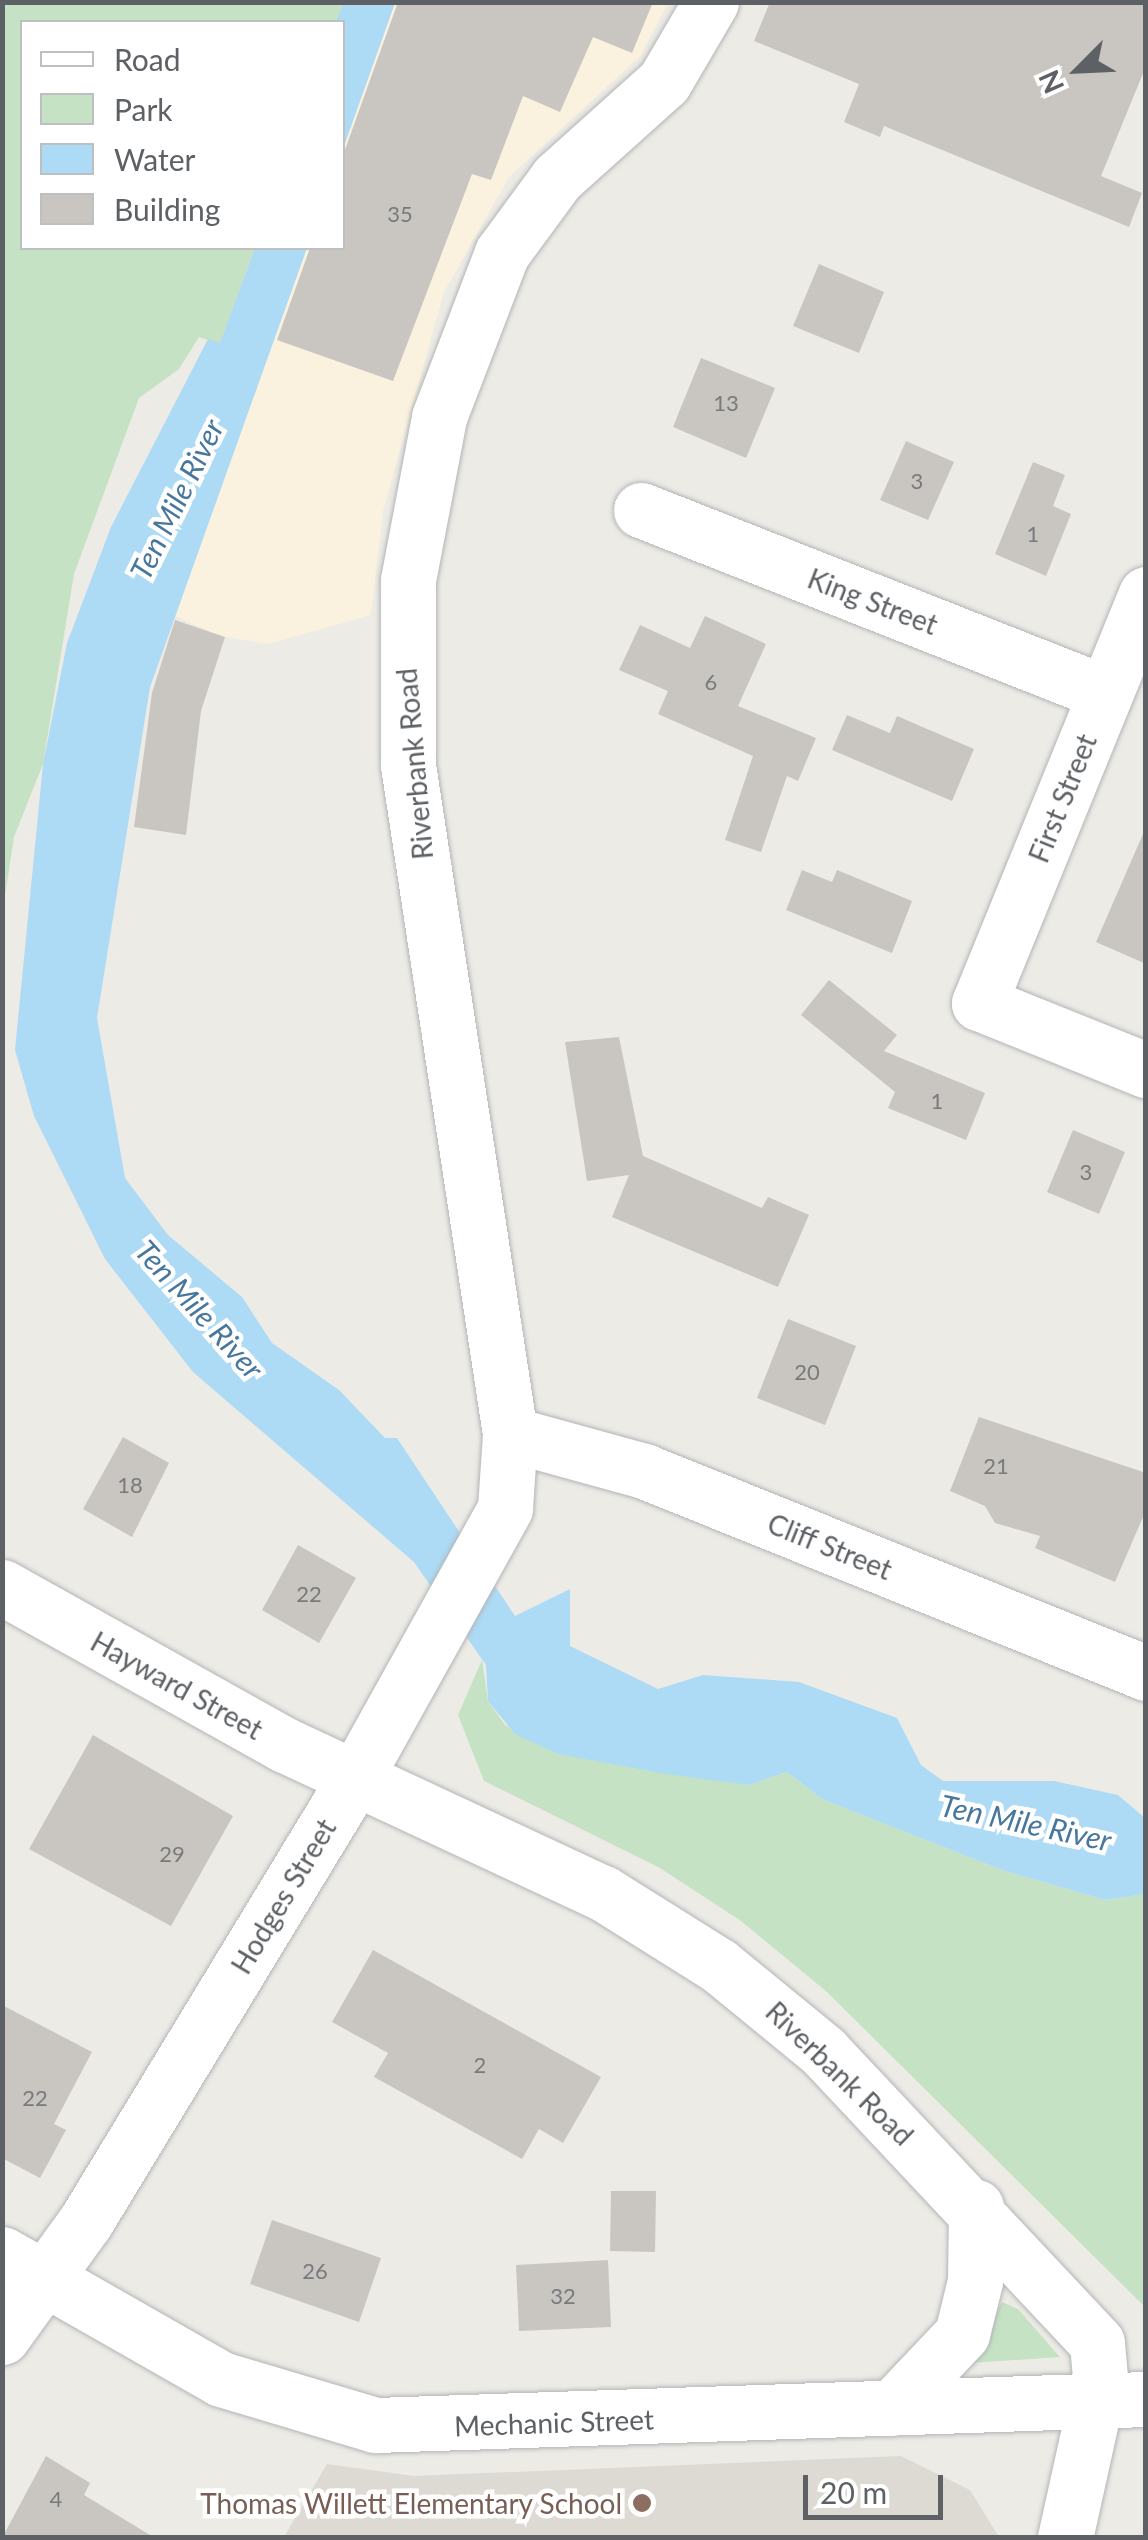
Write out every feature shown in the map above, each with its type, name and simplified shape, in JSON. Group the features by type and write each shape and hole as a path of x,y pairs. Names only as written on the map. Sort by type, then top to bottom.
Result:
{"street":[{"name":"Riverbank Road","path":"510,1434 408,765 408,580 439,418 502,254 557,178 664,82 711,2"},
{"name":"King Street","path":"640,510 1105,693"},
{"name":"First Street","path":"1146,594 979,1002 1146,1070"},
{"name":"Hodges Street","path":"2,2337 23,2267 354,1778 489,1546 510,1488 510,1434"},
{"name":"Cliff Street","path":"510,1434 644,1471 1146,1673"},
{"name":"Hayward Street","path":"2,1587 354,1778"},
{"name":"Riverbank Road","path":"354,1778 540,1860 718,1965 823,2051 976,2207 1090,2330 1102,2367 1121,2400 1065,2538"},
{"path":"892,2408 962,2334 976,2271 976,2207"},
{"name":"Mechanic Street","path":"23,2267 220,2379 360,2422 1121,2400"}],"shaded area":[{"path":"395,3 668,3 640,56 509,177 444,292 383,511 371,615 268,644 220,636 173,615 306,250 345,250 345,143"},
{"name":"Thomas Willett Elementary School","path":"901,2456 970,2490 999,2537 284,2537 327,2464 414,2476"}],"green space":[{"path":"3,3 344,3 337,20 20,20 20,250 254,250 220,344 199,337 179,369 139,398 74,574 43,764 14,837 3,909"},
{"path":"482,1660 488,1701 505,1725 558,1754 749,1785 787,1772 822,1799 1002,1870 1105,1900 1145,1894 1145,2307 827,1992 741,1921 660,1868 484,1781 458,1715"},
{"path":"1002,2302 1018,2309 1060,2357 970,2363"}],"water":[{"path":"344,2 395,3 345,143 345,20 337,20"},
{"name":"Ten Mile River","path":"254,250 306,250 150,687 97,1018 125,1178 168,1235 242,1297 272,1343 339,1390 385,1438 397,1438 515,1616 570,1589 570,1646 658,1689 703,1675 799,1682 897,1718 921,1765 943,1781 1054,1781 1118,1795 1145,1818 1145,1894 1105,1900 1002,1870 822,1799 787,1772 749,1785 666,1774 558,1754 515,1734 488,1701 486,1665 414,1562 193,1372 105,1259 34,1116 15,1050 43,764 67,643 111,527 208,339 220,343"}],"building":[{"path":"398,2 653,2 632,53 593,37 560,112 523,96 491,180 472,174 393,381 277,340 309,250 345,250 345,150"},
{"path":"770,2 1146,2 1146,66 1101,176 1142,193 1129,227 884,126 880,137 844,122 859,84 754,41"},
{"path":"819,264 884,292 859,353 793,326"},
{"path":"701,358 775,388 746,458 673,427"},
{"path":"906,441 954,462 928,520 880,500"},
{"path":"1033,462 1065,475 1053,506 1071,514 1046,576 995,554"},
{"path":"705,616 766,644 738,706 816,738 798,781 787,776 761,852 725,840 753,756 658,714 668,691 619,670 640,625 690,648"},
{"path":"175,620 225,637 201,711 186,835 134,827 152,693"},
{"path":"847,715 890,733 897,716 974,749 952,801 832,750"},
{"path":"1146,827 1146,964 1096,942"},
{"path":"802,870 832,882 837,870 912,901 892,953 786,910"},
{"path":"829,980 897,1035 884,1051 985,1093 966,1140 888,1108 895,1092 801,1015"},
{"path":"619,1037 643,1156 762,1208 768,1197 809,1215 778,1287 612,1217 629,1175 587,1181 565,1042"},
{"path":"1073,1130 1125,1152 1099,1214 1047,1192"},
{"path":"788,1319 856,1346 825,1425 757,1398"},
{"path":"979,1417 1146,1473 1146,1510 1115,1582 1035,1548 1040,1536 995,1523 985,1506 950,1491"},
{"path":"123,1437 169,1463 132,1537 83,1509"},
{"path":"298,1545 356,1578 319,1643 262,1610"},
{"path":"93,1735 233,1816 171,1926 29,1849"},
{"path":"373,1950 601,2077 563,2143 539,2129 522,2159 374,2077 388,2053 332,2022"},
{"path":"2,2005 92,2052 54,2124 66,2130 40,2178 2,2158"},
{"path":"611,2191 656,2191 655,2252 610,2251"},
{"path":"272,2220 381,2258 359,2322 250,2284"},
{"path":"608,2260 611,2327 519,2331 516,2265"},
{"path":"46,2456 90,2483 84,2495 155,2538 2,2538"}],"place":[{"name":"Thomas Willett Elementary School","path":"642,2503"}]}
